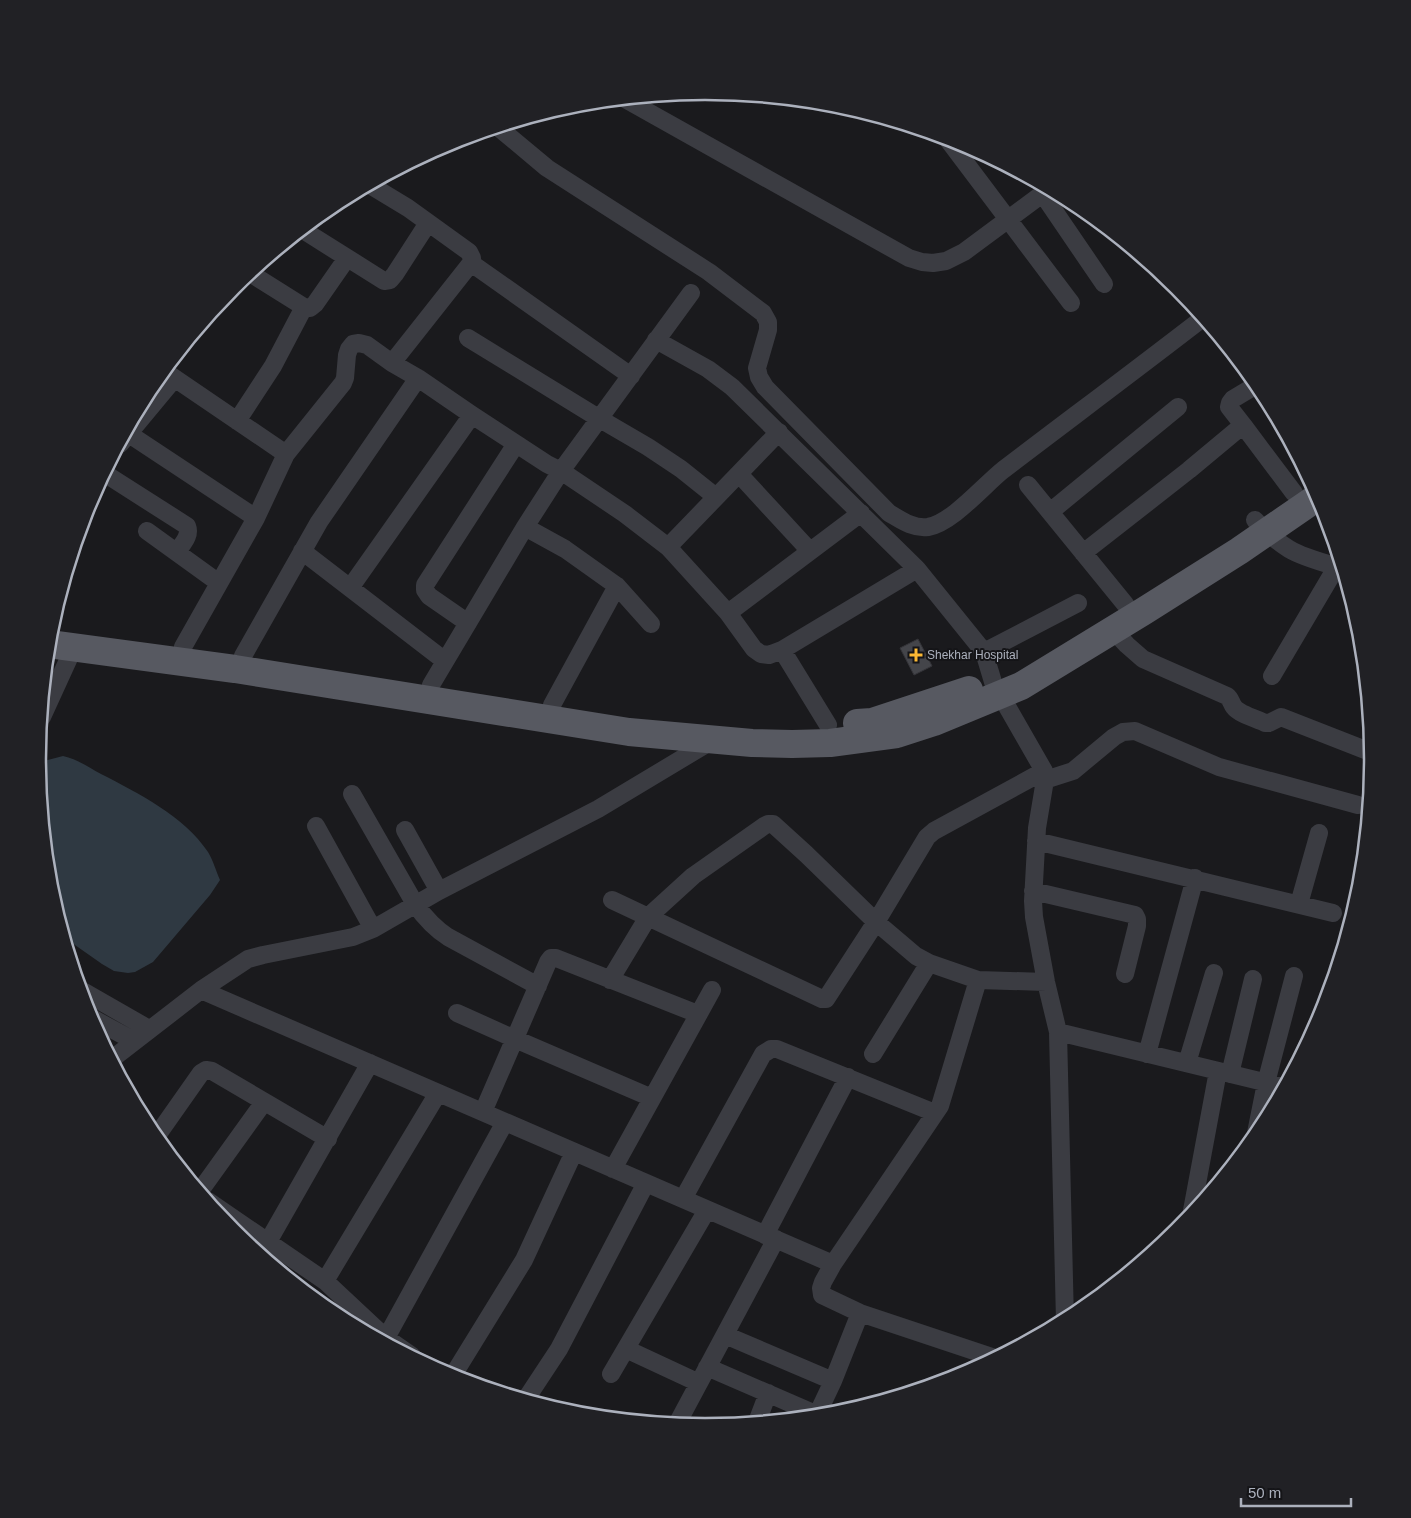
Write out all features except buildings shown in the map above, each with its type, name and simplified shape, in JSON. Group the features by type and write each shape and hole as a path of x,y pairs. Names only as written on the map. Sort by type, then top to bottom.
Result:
{"main road":[{"path":"61,646 234,669 628,732 752,743 830,743 897,734 934,722 1124,617 1190,566 1260,526 1308,490"},
{"path":"59,629 552,705 728,726 828,725 872,722 997,688"}],"street":[{"path":"633,104 909,258 922,262 946,261 964,252 1043,193"},
{"path":"504,132 547,168 710,272 762,312 768,322 768,330 757,368 758,377 765,387 890,512 905,523 915,526 926,527 942,522 1001,472 1199,321"},
{"path":"955,149 1071,303"},
{"path":"376,188 469,252 472,258 471,263 392,363"},
{"path":"1048,196 1104,284"},
{"path":"308,233 384,281 390,280 395,274 428,223"},
{"path":"256,277 304,307 310,308 315,304 347,258"},
{"path":"471,263 631,376"},
{"path":"431,685 562,471 691,293"},
{"path":"236,421 273,366 304,307"},
{"path":"468,338 657,453 681,469 716,497"},
{"path":"656,340 708,369 732,387 917,569 984,652 997,688 1045,776 1037,828 1033,891 1034,917 1046,982 1058,1032 1065,1311"},
{"path":"183,647 256,518 286,454 343,383 349,349 353,344 359,343 367,345 472,416 547,464 562,471 625,514 668,547 728,613 754,649 761,654 769,655 782,650 917,569"},
{"path":"170,375 286,454"},
{"path":"243,656 318,522 418,378"},
{"path":"1251,388 1233,399 1229,407 1243,425 1307,489"},
{"path":"1050,512 1178,407"},
{"path":"350,588 472,416"},
{"path":"1083,554 1243,425"},
{"path":"668,547 778,432"},
{"path":"128,441 256,518"},
{"path":"468,623 429,596 425,590 425,585 516,444"},
{"path":"739,474 810,551"},
{"path":"110,477 187,526 188,536 177,552"},
{"path":"1028,485 1083,554 1124,617 1127,645 1143,659 1227,696 1238,711 1265,723 1281,717 1365,750"},
{"path":"728,613 861,512"},
{"path":"1260,526 1289,549 1304,556 1335,566"},
{"path":"526,528 564,549 617,586 651,624"},
{"path":"147,531 219,583"},
{"path":"302,550 445,661"},
{"path":"1272,676 1337,572"},
{"path":"552,705 617,586"},
{"path":"984,652 1078,603"},
{"path":"51,683 61,646"},
{"path":"782,650 828,725"},
{"path":"612,900 822,999 826,999 876,922 927,836 1045,776 1072,771 1123,732 1136,731 1218,767 1358,805"},
{"path":"116,1055 201,990 248,959 353,937 373,929 439,891 598,809 713,740"},
{"path":"352,794 415,904 426,919 436,929 538,986"},
{"path":"610,980 648,917 693,876 764,826 774,824 876,922 916,956 929,964 978,980 1046,982"},
{"path":"316,826 373,929"},
{"path":"405,830 439,891"},
{"path":"1299,904 1318,833"},
{"path":"1036,841 1334,913"},
{"path":"1147,1054 1195,878"},
{"path":"1033,891 1135,915 1137,926 1125,974"},
{"path":"483,1112 551,958 556,958 698,1014"},
{"path":"873,1054 929,964"},
{"path":"1187,1064 1214,972"},
{"path":"1259,1116 1266,1083 1294,976"},
{"path":"1194,1201 1224,1073 1253,979"},
{"path":"978,980 940,1106 833,1264 821,1288 822,1295 860,1313 979,1358"},
{"path":"201,990 833,1264"},
{"path":"613,1169 712,990"},
{"path":"90,995 149,1029"},
{"path":"457,1013 515,1040 652,1098"},
{"path":"102,1023 134,1041"},
{"path":"1058,1032 1278,1086"},
{"path":"683,1199 762,1054 772,1048 935,1113"},
{"path":"265,1248 370,1064"},
{"path":"161,1130 200,1073 206,1070 212,1071 328,1139"},
{"path":"681,1417 725,1335 770,1237 848,1077"},
{"path":"325,1281 438,1093"},
{"path":"204,1186 264,1102"},
{"path":"387,1336 505,1122"},
{"path":"457,1369 524,1260 574,1152"},
{"path":"529,1394 559,1349 646,1183"},
{"path":"611,1374 707,1210"},
{"path":"253,1238 265,1248 325,1281 379,1332"},
{"path":"822,1408 860,1313"},
{"path":"725,1335 833,1381"},
{"path":"626,1349 699,1383"},
{"path":"707,1367 808,1410"},
{"path":"759,1416 768,1393"}],"shaded area":[{"path":"63,756 68,757 130,789 186,827 198,839 213,862 220,880 210,895 153,962 135,972 114,971 73,944 59,888 52,845 46,760"}],"place":[{"name":"Shekhar Hospital","path":"916,655"}]}
